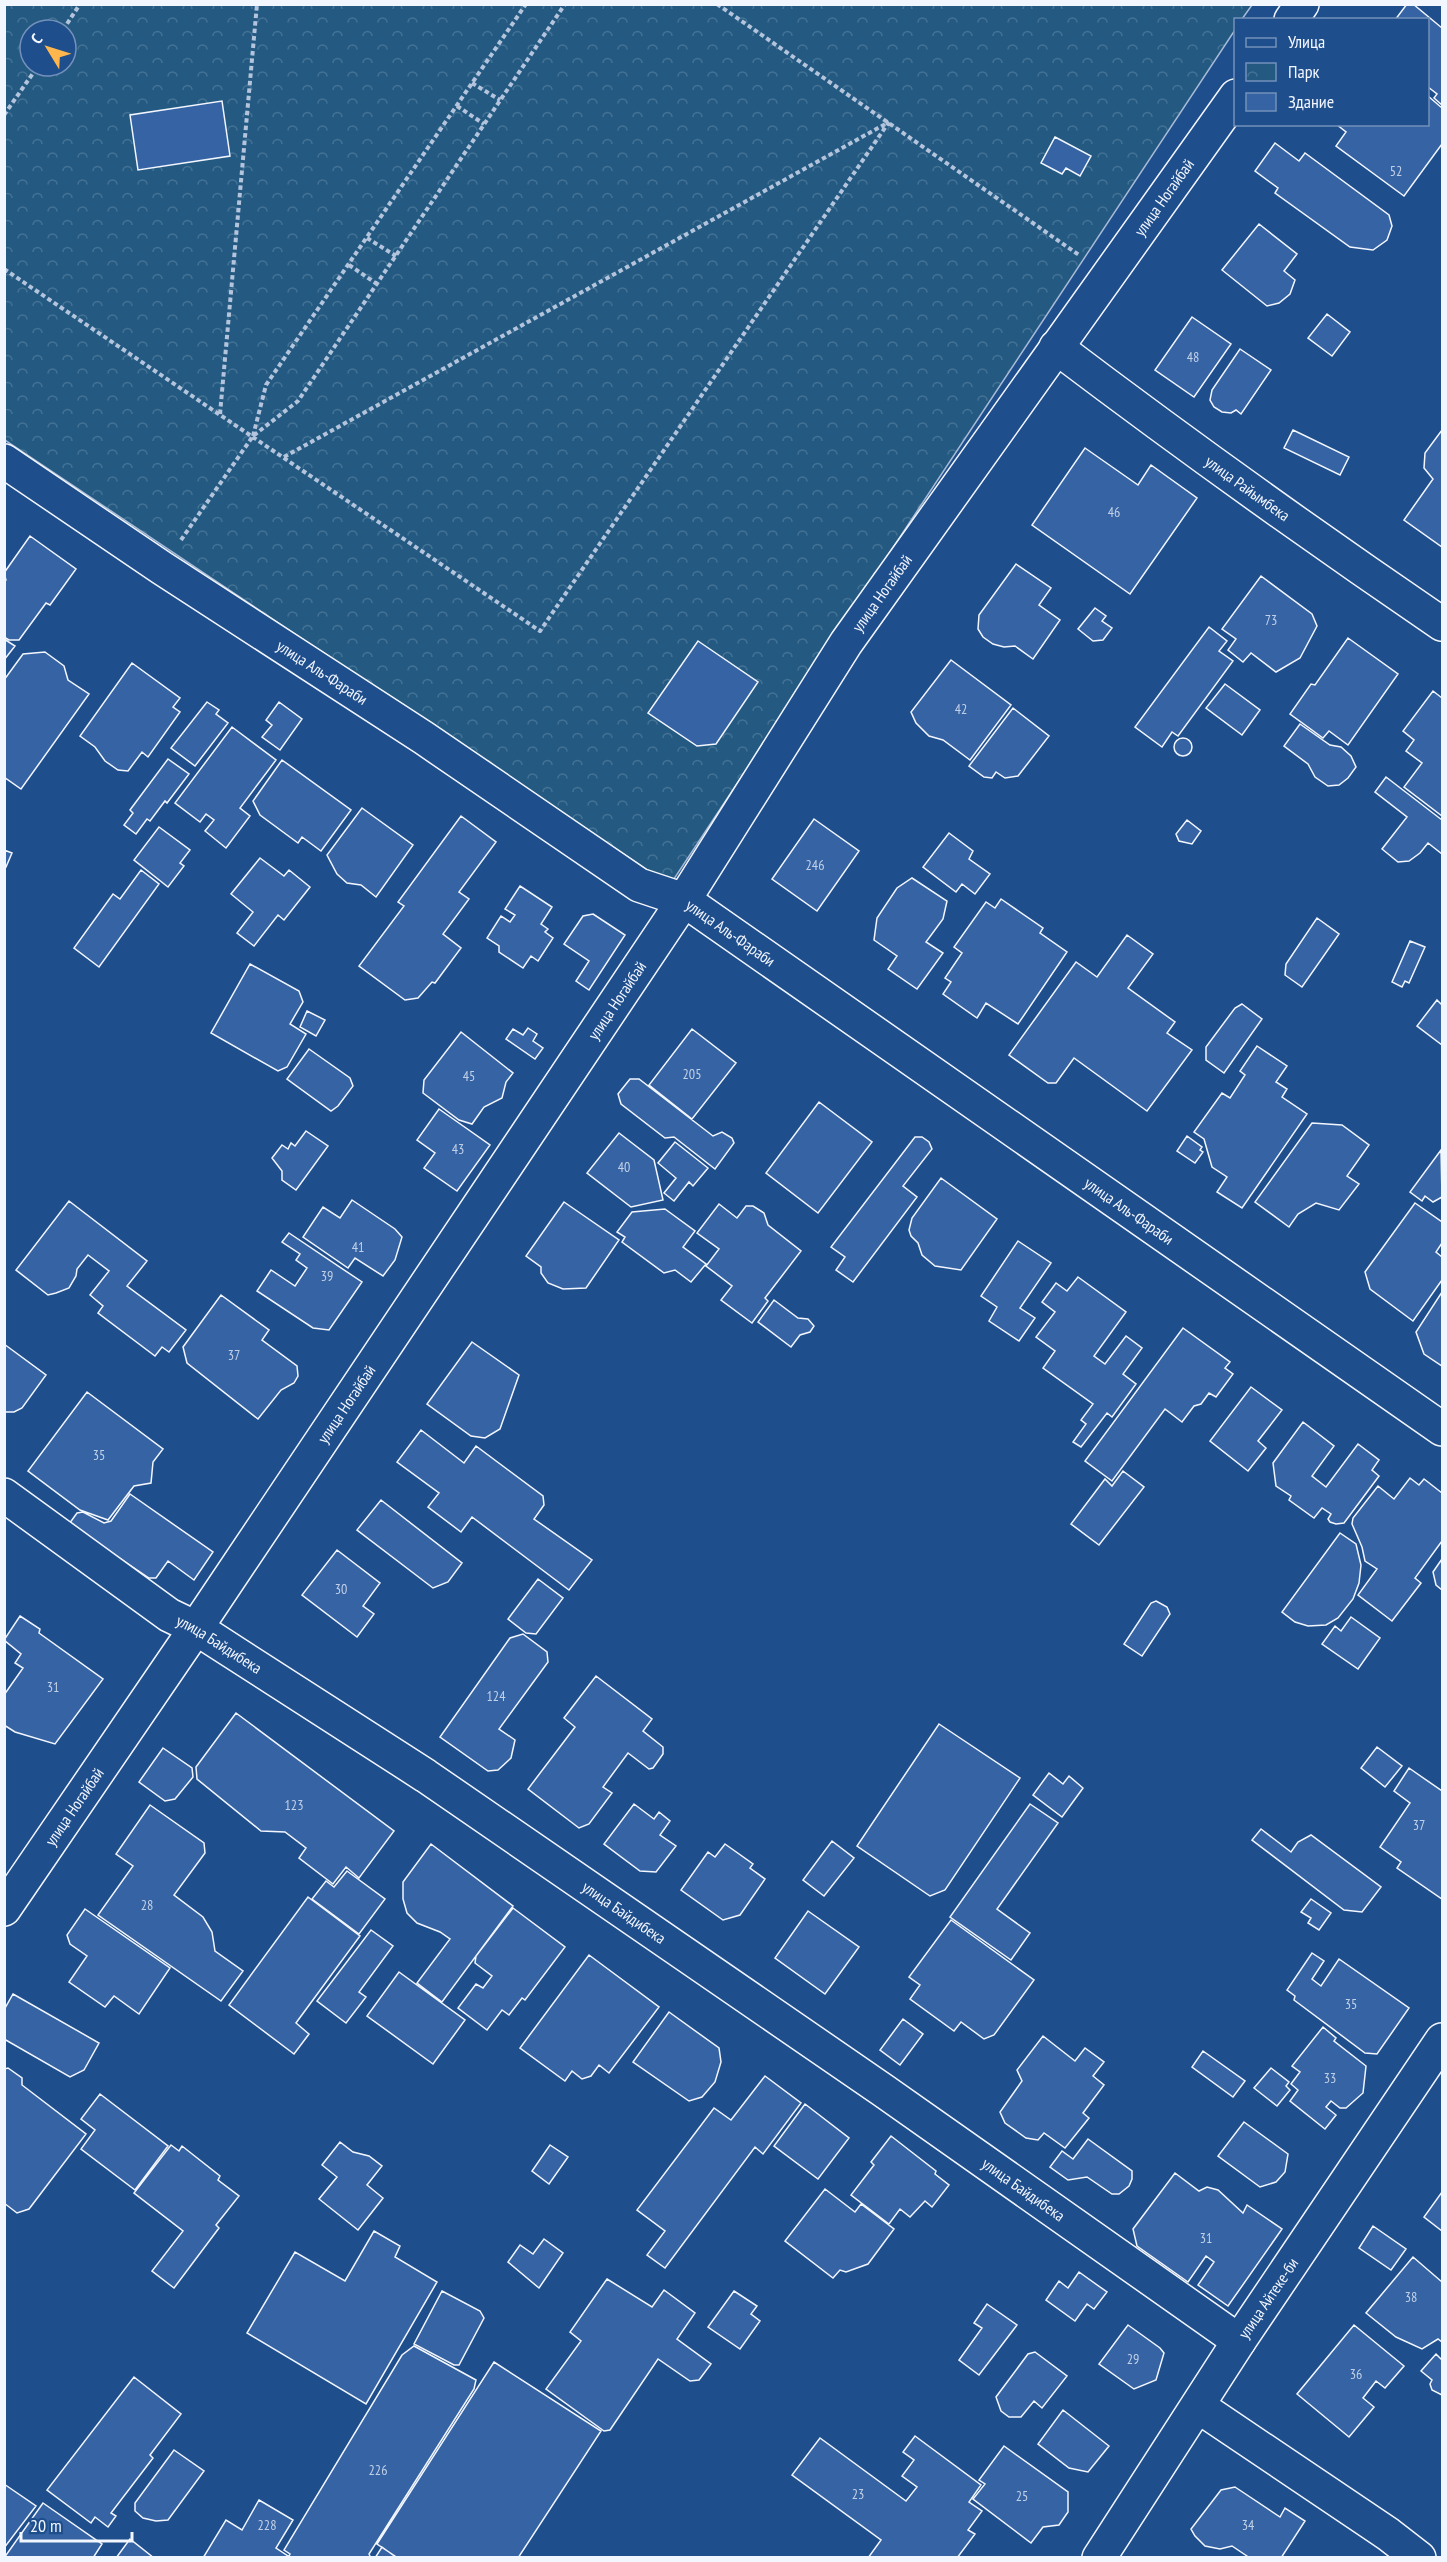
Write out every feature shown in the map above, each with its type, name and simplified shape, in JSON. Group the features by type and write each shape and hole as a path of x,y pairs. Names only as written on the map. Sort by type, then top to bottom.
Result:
{"street":[{"path":"1292,18 1302,4"},
{"name":"улица Ногайбай","path":"4,1909 196,1628 684,900 846,643 1234,99"},
{"name":"улица Райымбека","path":"1056,347 1214,465 1344,558 1443,624"},
{"name":"улица Аль-Фараби","path":"4,461 162,568 424,738 639,885 684,900 1443,1429"},
{"name":"улица Байдибека","path":"4,1495 169,1615 196,1628 426,1776 884,2091 1239,2341"},
{"name":"улица Айтеке-би","path":"1099,2558 1239,2341 1443,2040"},
{"path":"1198,2406 1388,2534 1419,2558"}],"path":[{"path":"71,18 81,4"},
{"path":"220,414 257,4"},
{"path":"253,436 266,386 526,4"},
{"path":"162,568 253,436 298,401 565,4"},
{"path":"717,4 1107,274"},
{"path":"4,115 30,78"},
{"path":"472,83 500,100"},
{"path":"457,106 484,124"},
{"path":"4,269 540,631 889,122"},
{"path":"283,458 889,122"},
{"path":"367,238 396,256"},
{"path":"349,265 377,284"}],"green space":[{"path":"4,5 1252,5 1243,18 1234,18 1234,32 670,885 5,440"}],"building":[{"path":"1407,4 1413,4 1442,28 1442,105 1434,98 1437,94 1429,88 1429,18 1396,18"},
{"path":"1429,97 1442,108 1442,144 1404,196 1336,146 1346,132 1338,126 1429,126"},
{"path":"222,101 230,156 138,170 130,115"},
{"path":"1055,137 1091,156 1080,176 1066,168 1062,174 1041,163"},
{"path":"1275,143 1299,161 1305,153 1389,215 1392,226 1387,240 1373,250 1350,247 1275,193 1278,188 1255,171"},
{"path":"1259,224 1297,254 1284,271 1295,280 1290,294 1279,303 1267,306 1222,270"},
{"path":"1327,314 1350,332 1332,356 1308,338"},
{"path":"1192,317 1231,344 1194,397 1155,370"},
{"path":"1240,349 1271,370 1241,414 1236,410 1231,413 1222,412 1214,407 1210,400 1212,390"},
{"path":"1293,430 1349,457 1340,475 1284,448"},
{"path":"1442,430 1442,547 1404,520 1433,479 1424,468 1425,453"},
{"path":"1085,448 1138,485 1151,465 1197,498 1130,594 1032,525"},
{"path":"30,536 76,569 50,605 46,603 19,640 9,640 4,637 4,582 6,580 4,573"},
{"path":"1016,564 1051,588 1039,605 1060,620 1033,659 1015,646 1004,647 993,644 983,637 978,629 979,615"},
{"path":"1261,576 1312,614 1317,626 1300,658 1276,672 1251,653 1243,662 1228,650 1236,639 1222,629"},
{"path":"1095,608 1106,616 1102,621 1112,628 1103,640 1093,641 1078,629"},
{"path":"1209,627 1227,641 1219,651 1233,661 1178,736 1172,732 1162,747 1135,727"},
{"path":"1348,638 1398,674 1348,745 1329,731 1323,738 1290,714 1311,684 1315,685"},
{"path":"4,639 15,646 4,660"},
{"path":"698,641 758,682 716,744 697,746 648,713"},
{"path":"45,652 64,666 68,680 89,694 21,789 4,777 4,680 23,654"},
{"path":"951,660 1011,705 970,760 943,740 929,736 916,723 911,712"},
{"path":"132,663 180,698 173,707 180,712 148,757 142,752 128,771 118,770 105,761 95,747 80,736"},
{"path":"1225,684 1260,710 1242,735 1206,708"},
{"path":"1433,691 1442,698 1442,816 1404,787 1422,763 1406,751 1414,740 1403,731"},
{"path":"207,702 219,710 216,714 228,723 195,766 171,748"},
{"path":"279,702 302,719 280,750 262,737 272,725 266,720"},
{"path":"1013,708 1049,736 1018,776 1005,778 996,772 992,778 984,777 969,766"},
{"path":"1300,724 1330,745 1341,747 1351,756 1356,767 1339,785 1328,786 1315,777 1308,764 1284,746"},
{"path":"232,727 276,760 240,808 250,816 226,848 205,831 214,820 206,814 200,822 175,803"},
{"path":"1183,738 1189,741 1192,747 1189,753 1183,756 1177,753 1174,747 1177,741"},
{"path":"168,759 189,774 167,803 165,801 150,821 147,819 136,834 124,825 133,813 130,810"},
{"path":"282,760 351,810 321,851 302,837 298,843 260,815 253,801"},
{"path":"1386,777 1442,820 1442,854 1428,843 1409,861 1398,862 1382,849 1407,817 1375,792"},
{"path":"362,808 413,845 376,897 361,885 347,883 337,874 327,855"},
{"path":"461,816 496,842 459,892 469,899 443,934 461,948 435,983 432,982 418,998 405,1000 359,966 404,906 398,902"},
{"path":"814,819 859,851 817,911 772,879"},
{"path":"1187,820 1201,831 1192,844 1179,841 1176,834"},
{"path":"159,827 190,850 180,863 184,866 168,887 134,860"},
{"path":"949,833 973,851 969,859 990,874 975,894 962,884 956,892 923,867"},
{"path":"4,850 12,853 6,867 4,866"},
{"path":"260,858 284,876 289,870 310,887 284,920 278,915 254,946 237,933 253,912 231,894"},
{"path":"141,870 159,884 99,967 74,948 113,894 120,899"},
{"path":"912,878 947,901 943,919 926,942 943,953 917,989 888,969 897,956 874,940 877,918 897,888"},
{"path":"520,886 552,907 541,924 548,929 545,932 553,938 538,961 531,956 523,968 499,952 499,946 487,938 501,916 510,922 515,915 505,909"},
{"path":"1001,899 1043,928 1040,933 1067,952 1018,1024 986,1003 977,1018 943,994 951,982 945,978 962,953 954,947 986,902 995,908"},
{"path":"593,914 625,935 589,990 576,981 589,961 564,944 583,916"},
{"path":"1317,918 1339,934 1302,987 1285,975 1286,964"},
{"path":"1127,935 1153,954 1128,988 1175,1022 1167,1033 1192,1050 1147,1111 1074,1058 1056,1083 1048,1083 1009,1055 1076,962 1097,977"},
{"path":"1410,941 1425,947 1409,983 1405,981 1402,987 1392,982"},
{"path":"250,964 299,991 303,1002 290,1024 306,1034 287,1067 278,1071 211,1033"},
{"path":"1437,1000 1442,1005 1442,1045 1417,1026"},
{"path":"1242,1004 1262,1019 1224,1073 1206,1060 1206,1047 1235,1008"},
{"path":"307,1011 325,1020 316,1036 300,1027"},
{"path":"528,1028 537,1034 533,1041 543,1048 535,1059 506,1039 513,1029 523,1035"},
{"path":"692,1029 736,1063 692,1119 649,1085"},
{"path":"461,1032 513,1073 506,1082 502,1098 484,1107 472,1124 459,1120 423,1093 424,1080"},
{"path":"1257,1046 1287,1066 1276,1082 1287,1089 1282,1097 1307,1114 1242,1208 1217,1192 1227,1177 1212,1167 1204,1139 1194,1132 1222,1093 1230,1098 1245,1075 1240,1071"},
{"path":"309,1049 350,1078 353,1086 338,1106 331,1111 287,1079"},
{"path":"630,1079 639,1079 713,1136 722,1132 732,1138 734,1143 715,1169 674,1137 665,1138 621,1104 618,1094"},
{"path":"819,1102 872,1142 818,1213 766,1173"},
{"path":"439,1109 490,1145 457,1191 424,1168 435,1153 417,1140"},
{"path":"1312,1123 1342,1125 1369,1145 1347,1176 1359,1184 1339,1210 1316,1203 1298,1214 1289,1227 1255,1202"},
{"path":"306,1131 328,1146 296,1190 282,1180 282,1171 272,1158 282,1145 288,1149 291,1143 295,1146"},
{"path":"619,1133 654,1160 663,1200 631,1207 587,1173"},
{"path":"1187,1136 1202,1147 1200,1150 1203,1152 1195,1163 1177,1151"},
{"path":"915,1137 922,1137 929,1142 932,1149 903,1186 917,1197 853,1282 836,1270 845,1257 831,1247"},
{"path":"675,1142 708,1168 693,1186 689,1182 674,1201 664,1193 676,1178 658,1163"},
{"path":"1441,1150 1442,1197 1433,1202 1425,1196 1422,1201 1410,1192"},
{"path":"941,1178 997,1219 961,1270 935,1266 922,1255 918,1243 909,1230 912,1218"},
{"path":"352,1200 395,1229 402,1237 395,1260 383,1276 355,1258 348,1268 303,1237 323,1207 340,1218"},
{"path":"69,1201 147,1261 127,1286 186,1330 169,1352 162,1347 155,1356 98,1313 103,1306 90,1295 109,1271 88,1255 77,1269 69,1288 48,1295 16,1270"},
{"path":"564,1202 619,1240 586,1288 563,1289 548,1283 541,1273 541,1267 526,1256"},
{"path":"1415,1203 1442,1222 1442,1243 1436,1252 1442,1257 1442,1280 1413,1321 1370,1289 1365,1272"},
{"path":"719,1204 737,1218 746,1206 753,1206 764,1213 768,1225 801,1251 765,1298 768,1301 752,1323 721,1300 732,1286 706,1266 719,1249 697,1233"},
{"path":"665,1209 695,1231 683,1247 706,1264 691,1282 675,1270 664,1273 622,1242 625,1237 617,1232 632,1212"},
{"path":"289,1233 362,1282 329,1330 313,1328 257,1291 271,1270 295,1286 307,1268 296,1260 300,1254 282,1242"},
{"path":"1018,1241 1051,1263 1020,1308 1035,1318 1019,1341 989,1321 997,1307 981,1296"},
{"path":"1078,1277 1126,1312 1094,1356 1105,1364 1126,1336 1142,1348 1123,1374 1136,1384 1112,1417 1107,1413 1081,1447 1073,1442 1086,1424 1081,1420 1093,1404 1043,1368 1055,1351 1036,1337 1055,1312 1042,1302 1056,1283 1067,1291"},
{"path":"1442,1292 1442,1366 1424,1354 1416,1332"},
{"path":"221,1295 269,1330 262,1340 297,1366 298,1376 294,1383 281,1390 258,1419 187,1363 183,1347"},
{"path":"774,1300 798,1318 808,1319 814,1326 810,1332 800,1335 791,1347 758,1322"},
{"path":"1183,1328 1230,1362 1225,1368 1233,1374 1216,1397 1209,1393 1201,1404 1194,1406 1182,1422 1165,1409 1112,1481 1085,1461"},
{"path":"472,1342 519,1375 500,1429 485,1438 471,1436 427,1404"},
{"path":"4,1344 46,1375 22,1408 14,1412 4,1412"},
{"path":"1251,1387 1282,1410 1258,1441 1266,1448 1248,1471 1210,1441"},
{"path":"87,1392 163,1449 153,1462 151,1483 134,1486 108,1520 80,1510 28,1471"},
{"path":"1303,1422 1334,1446 1312,1476 1326,1487 1358,1444 1379,1460 1372,1470 1379,1476 1344,1523 1330,1522 1328,1519 1331,1514 1322,1508 1314,1518 1289,1500 1291,1496 1276,1486 1273,1463"},
{"path":"421,1430 464,1463 476,1446 543,1496 544,1505 534,1519 592,1560 569,1590 472,1517 461,1532 428,1507 439,1493 397,1462"},
{"path":"1123,1471 1144,1487 1099,1545 1071,1524 1105,1479 1112,1486"},
{"path":"1410,1478 1419,1485 1424,1479 1442,1493 1442,1541 1415,1578 1421,1583 1392,1621 1358,1595 1377,1569 1365,1561 1362,1547 1352,1524 1353,1518 1378,1486 1394,1499"},
{"path":"130,1494 213,1552 194,1580 168,1561 156,1578 149,1578 69,1524 77,1513 83,1512 104,1523 111,1521"},
{"path":"381,1500 462,1563 448,1582 433,1588 357,1530"},
{"path":"1340,1533 1356,1544 1361,1565 1359,1583 1353,1599 1338,1618 1326,1625 1308,1626 1295,1622 1282,1612"},
{"path":"337,1550 380,1583 363,1606 374,1614 357,1637 302,1595"},
{"path":"1442,1559 1442,1590 1436,1585 1433,1572"},
{"path":"538,1579 563,1598 536,1634 526,1633 508,1619"},
{"path":"1156,1601 1167,1607 1170,1614 1142,1656 1124,1644 1151,1603"},
{"path":"20,1616 40,1629 39,1633 103,1679 55,1744 15,1732 4,1725 4,1695 23,1668 15,1663 21,1654 4,1640"},
{"path":"1351,1617 1380,1638 1358,1669 1322,1644 1335,1626 1341,1631"},
{"path":"523,1634 547,1652 548,1662 499,1729 515,1740 511,1758 498,1770 488,1771 440,1737 510,1638"},
{"path":"596,1676 652,1719 643,1731 663,1747 663,1754 653,1768 649,1769 628,1753 603,1787 612,1793 589,1824 579,1828 528,1789 575,1727 564,1718"},
{"path":"236,1713 394,1831 359,1878 346,1867 333,1884 299,1858 306,1848 285,1832 261,1831 197,1779 196,1767"},
{"path":"939,1724 1020,1778 945,1890 930,1896 857,1846"},
{"path":"1377,1747 1402,1766 1385,1787 1361,1768"},
{"path":"163,1748 192,1768 193,1777 175,1799 165,1801 139,1782"},
{"path":"1409,1768 1442,1791 1442,1899 1397,1868 1401,1862 1380,1847 1410,1803 1394,1791"},
{"path":"1049,1773 1063,1784 1069,1776 1083,1788 1062,1817 1033,1795"},
{"path":"634,1804 654,1819 659,1812 670,1821 660,1835 676,1846 656,1872 640,1871 604,1844"},
{"path":"1030,1804 1058,1823 997,1909 1030,1933 1011,1960 950,1917"},
{"path":"150,1805 204,1843 205,1853 174,1895 203,1917 212,1932 215,1951 243,1971 221,2001 98,1915 133,1866 116,1854"},
{"path":"1261,1829 1291,1852 1298,1842 1311,1835 1381,1887 1362,1912 1344,1910 1252,1840"},
{"path":"832,1841 854,1858 824,1896 803,1880"},
{"path":"431,1844 513,1906 442,2002 417,1983 450,1939 440,1932 417,1923 407,1913 403,1899 403,1882"},
{"path":"725,1844 753,1864 750,1868 765,1879 740,1915 723,1920 681,1890 708,1852 715,1857"},
{"path":"347,1871 385,1899 359,1934 312,1899 326,1881 334,1887"},
{"path":"308,1897 360,1936 296,2023 309,2034 294,2054 229,2005"},
{"path":"1311,1899 1331,1913 1319,1930 1308,1923 1311,1918 1301,1912"},
{"path":"513,1908 565,1947 525,2000 522,1998 509,2015 502,2010 487,2030 458,2008 476,1984 483,1988 492,1976 475,1963 476,1956"},
{"path":"85,1909 170,1968 139,2014 114,1996 105,2007 69,1982 87,1956 70,1944 67,1935"},
{"path":"808,1911 859,1947 825,1994 775,1958"},
{"path":"951,1920 1034,1980 994,2035 984,2039 961,2022 954,2031 910,1999 920,1985 909,1977"},
{"path":"371,1930 393,1946 359,1992 366,1997 346,2023 317,2001"},
{"path":"1312,1953 1324,1961 1312,1979 1321,1986 1339,1959 1409,2008 1377,2054 1365,2053 1294,2000 1295,1996 1287,1990"},
{"path":"589,1955 659,2007 609,2073 599,2065 591,2076 582,2079 572,2071 565,2081 520,2048"},
{"path":"399,1972 465,2020 433,2064 367,2016"},
{"path":"13,1994 99,2043 84,2070 70,2077 4,2039 4,2010"},
{"path":"669,2012 719,2048 721,2062 715,2082 702,2097 689,2101 633,2062"},
{"path":"903,2019 923,2034 900,2065 880,2050"},
{"path":"1323,2027 1336,2038 1334,2041 1366,2066 1363,2093 1346,2108 1340,2108 1331,2101 1326,2107 1336,2115 1325,2129 1290,2101 1298,2090 1291,2084 1300,2072 1292,2066"},
{"path":"1043,2036 1075,2061 1085,2048 1104,2062 1093,2076 1104,2085 1083,2113 1089,2118 1065,2148 1044,2133 1038,2140 1026,2138 1005,2123 1000,2112 1022,2081 1017,2070"},
{"path":"1203,2051 1245,2081 1233,2097 1192,2067"},
{"path":"8,2068 22,2078 22,2085 86,2134 29,2209 17,2213 4,2203 4,2069"},
{"path":"1271,2068 1289,2082 1286,2086 1290,2090 1277,2106 1254,2088"},
{"path":"765,2076 801,2103 763,2154 755,2147 665,2268 647,2255 665,2231 637,2210 714,2108 731,2120"},
{"path":"100,2094 168,2146 135,2190 81,2149 95,2130 81,2119"},
{"path":"805,2104 849,2138 818,2179 774,2146"},
{"path":"1244,2122 1288,2154 1285,2172 1276,2182 1260,2187 1218,2156"},
{"path":"891,2136 936,2171 935,2174 949,2185 932,2207 925,2201 910,2217 900,2209 889,2224 851,2195 874,2165 871,2162"},
{"path":"1088,2139 1132,2171 1129,2186 1119,2194 1112,2194 1087,2177 1068,2180 1050,2167 1062,2151 1073,2159"},
{"path":"340,2142 353,2152 369,2156 382,2166 367,2185 383,2198 358,2230 319,2199 337,2177 322,2165"},
{"path":"171,2145 179,2151 182,2146 220,2176 218,2180 239,2196 216,2225 219,2228 174,2288 152,2271 183,2231 134,2193"},
{"path":"550,2145 568,2157 549,2184 532,2171"},
{"path":"1175,2173 1199,2191 1207,2187 1218,2190 1243,2213 1247,2205 1282,2229 1228,2306 1198,2285 1214,2262 1206,2256 1188,2282 1137,2246 1133,2229"},
{"path":"825,2189 855,2212 861,2204 894,2229 868,2264 846,2272 840,2270 833,2278 785,2241"},
{"path":"1442,2192 1442,2231 1424,2217"},
{"path":"1373,2226 1406,2249 1391,2270 1359,2248"},
{"path":"374,2231 400,2246 395,2257 437,2282 366,2404 247,2333 295,2252 345,2281"},
{"path":"544,2239 563,2253 539,2288 508,2262 520,2245 533,2254"},
{"path":"1413,2257 1442,2282 1442,2342 1438,2339 1422,2349 1396,2337 1366,2313"},
{"path":"1079,2272 1107,2292 1094,2309 1087,2304 1075,2321 1046,2300 1059,2281 1068,2288"},
{"path":"607,2279 652,2307 664,2290 695,2313 677,2339 711,2364 699,2380 690,2381 658,2359 610,2430 604,2431 546,2389 581,2341 570,2332"},
{"path":"442,2291 480,2311 484,2318 459,2365 454,2365 414,2344"},
{"path":"734,2291 757,2306 751,2314 760,2321 740,2349 708,2327"},
{"path":"987,2304 1017,2325 979,2375 959,2360 982,2328 974,2323"},
{"path":"1128,2325 1164,2353 1156,2380 1134,2389 1099,2364"},
{"path":"1354,2325 1404,2366 1385,2388 1376,2381 1363,2398 1374,2407 1349,2437 1297,2394"},
{"path":"414,2346 476,2380 474,2389 369,2554 371,2558 288,2558 290,2554 284,2550 402,2355"},
{"path":"1035,2352 1067,2376 1042,2408 1034,2401 1021,2417 1009,2417 1001,2411 996,2397 1028,2354"},
{"path":"1436,2354 1442,2360 1442,2395 1432,2390 1430,2384 1432,2380 1421,2371"},
{"path":"494,2362 601,2431 518,2558 398,2558 377,2544"},
{"path":"134,2377 181,2414 150,2455 153,2458 111,2513 116,2516 108,2527 95,2517 91,2523 47,2490"},
{"path":"1063,2410 1109,2446 1088,2472 1069,2468 1038,2444"},
{"path":"915,2436 981,2485 969,2502 982,2511 968,2530 975,2534 957,2558 868,2558 881,2540 792,2475 820,2438 906,2501 917,2487 902,2476 914,2460 903,2452"},
{"path":"1004,2446 1068,2492 1068,2512 1059,2525 1043,2527 1031,2543 973,2499 985,2484 979,2480"},
{"path":"174,2450 204,2471 168,2520 156,2521 143,2518 135,2511 135,2503"},
{"path":"4,2484 36,2506 4,2548"},
{"path":"1235,2487 1280,2517 1285,2508 1305,2521 1281,2558 1250,2558 1232,2546 1220,2549 1205,2546 1195,2536 1191,2529 1221,2490"},
{"path":"259,2500 293,2520 276,2548 288,2556 287,2558 203,2558 226,2520 242,2530"},
{"path":"43,2503 102,2544 93,2558 4,2558"},
{"path":"130,2539 154,2558 116,2558"},
{"path":"382,2547 397,2558 375,2558"}]}
